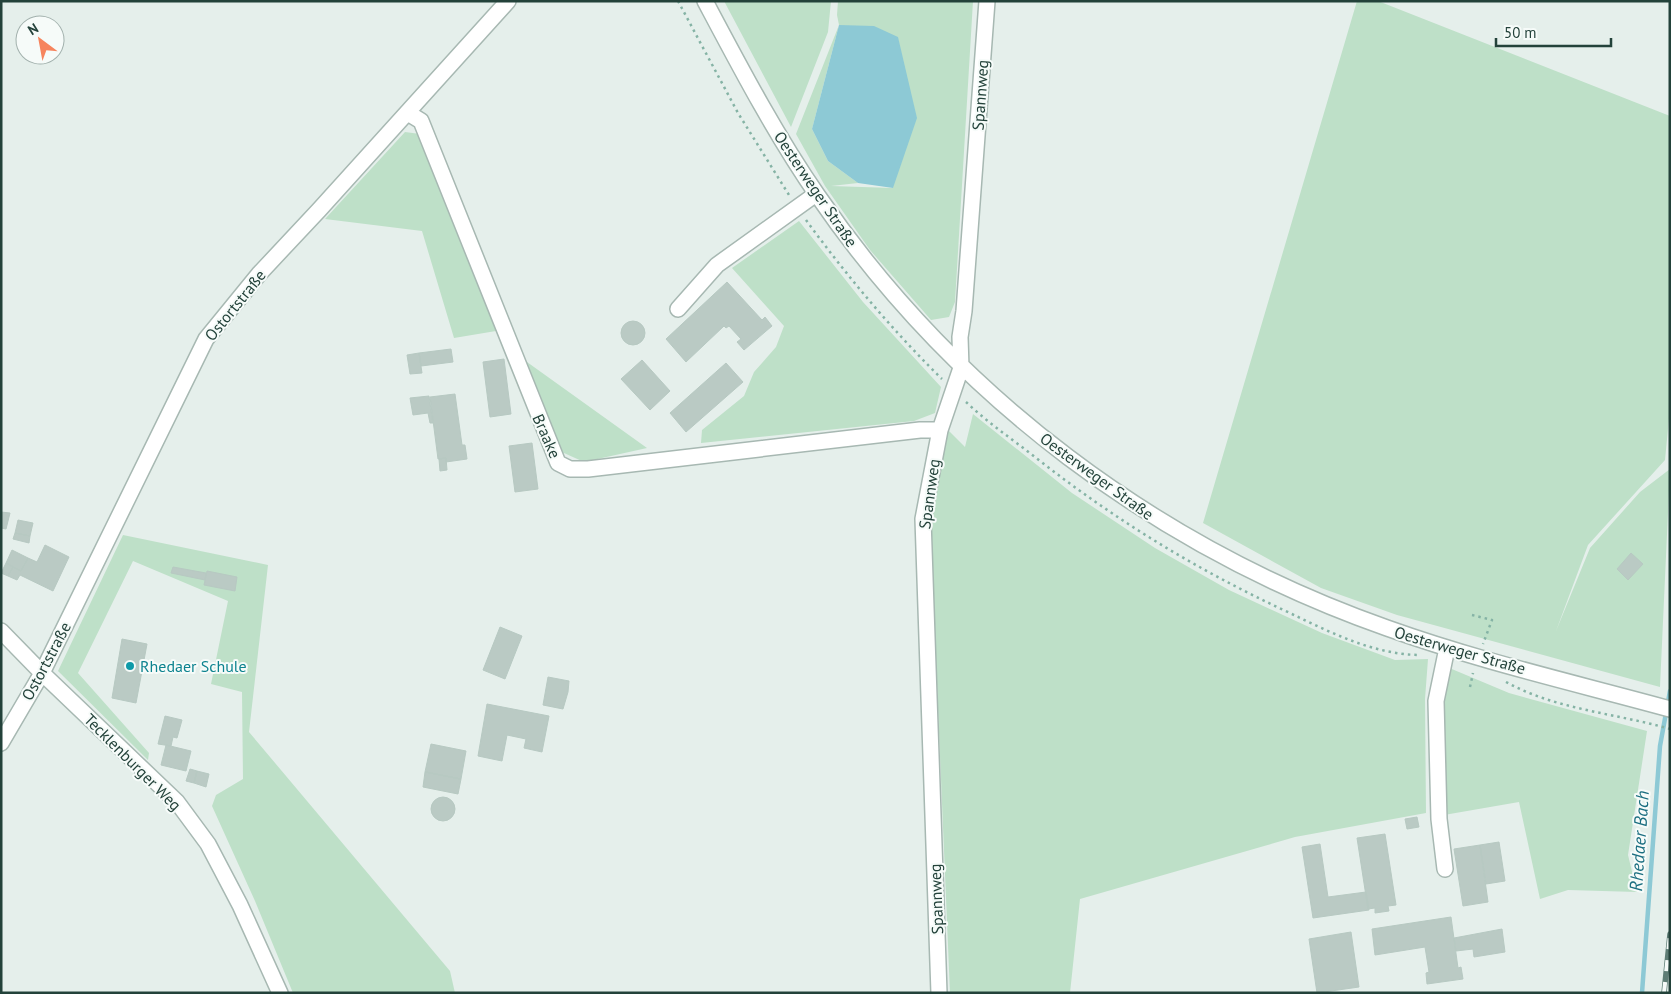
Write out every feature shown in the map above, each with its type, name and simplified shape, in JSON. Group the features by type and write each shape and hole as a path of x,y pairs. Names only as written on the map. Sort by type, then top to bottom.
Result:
{"street":[{"name":"Ostortstraße","path":"1,743 42,673 206,339 258,274 408,113 508,1"},
{"name":"Oesterweger Straße","path":"705,1 762,108 816,194 886,287 961,368 1072,462 1104,485 1190,538 1257,576 1387,628 1445,654 1670,709"},
{"name":"Spannweg","path":"939,993 923,519 940,430 961,368 960,337 964,311 987,1"},
{"name":"Braake","path":"408,113 421,121 552,454 558,463 570,469 588,469 920,430 940,430"},
{"path":"678,309 717,265 816,194"},
{"name":"Tecklenburger Weg","path":"1,631 42,673 177,802 208,844 240,905 280,993"},
{"path":"1445,654 1436,701 1439,819 1446,869"}],"path":[{"path":"678,1 738,113 797,208 824,245 900,335 976,411 1075,489 1156,544 1231,586 1323,629 1394,654 1427,656 1445,654"},
{"path":"1472,615 1492,620 1482,646"},
{"path":"1469,668 1478,671"},
{"path":"1470,688 1473,673"},
{"path":"1504,681 1530,695 1618,718 1670,729"}],"green space":[{"path":"724,1 831,1 828,32 791,127"},
{"path":"838,1 973,1 955,302 949,317 931,320 870,250 825,186 796,134 839,25 837,15","holes":["839,25 893,188 831,186 858,183 828,161 812,129"]},
{"path":"1357,1 1378,1 1670,116 1670,408 1665,460 1588,545 1556,631 1590,548 1640,492 1670,469 1660,687 1397,615 1321,588 1203,523"},
{"path":"405,132 420,134 496,331 454,338 422,231 325,219"},
{"path":"799,221 863,302 941,387 935,413 914,421 701,443 702,430 744,396 754,372 776,347 784,326 732,268"},
{"path":"520,357 647,448 584,462 555,449"},
{"path":"973,414 1072,493 1155,548 1229,590 1322,633 1395,660 1428,659 1425,699 1426,813 1295,837 1080,899 1070,993 950,993 930,518 948,430 965,447"},
{"path":"123,535 268,565 249,732 450,971 455,993 293,993 255,901 212,806 216,795 243,779 242,692 211,684 228,601 133,561 78,673 149,753 148,760 58,671"},
{"path":"1447,667 1509,693 1647,731 1628,855 1637,892 1568,890 1540,899 1519,802 1444,815 1441,702"}],"water":[{"path":"839,25 874,26 898,37 917,118 893,188 858,183 828,161 812,129"}],"building":[{"path":"727,282 762,320 765,317 772,326 744,350 737,342 741,339 729,326 726,328 724,326 686,362 666,339"},
{"path":"633,321 641,325 645,333 641,341 633,345 625,341 621,333 625,325"},
{"path":"451,349 453,362 421,366 419,353"},
{"path":"419,353 422,373 410,374 407,355"},
{"path":"504,359 511,414 490,417 483,362"},
{"path":"642,360 670,391 650,410 621,379"},
{"path":"726,363 743,382 686,432 670,413"},
{"path":"455,394 462,445 465,445 467,459 446,462 446,458 438,459 430,397"},
{"path":"429,396 433,423 430,423 428,413 413,415 410,398"},
{"path":"532,443 538,489 515,492 509,446"},
{"path":"446,458 447,470 440,471 439,459"},
{"path":"1,512 10,513 6,529 1,528"},
{"path":"18,520 33,523 30,536 15,533"},
{"path":"15,533 30,536 29,543 13,539"},
{"path":"45,545 69,557 53,591 20,575 17,580 8,576 13,567 21,571 28,558 37,562"},
{"path":"12,550 28,558 21,571 6,563"},
{"path":"1631,553 1643,564 1628,580 1617,569"},
{"path":"6,563 13,567 8,576 1,573"},
{"path":"173,567 206,573 205,580 171,573"},
{"path":"207,571 237,577 235,591 204,585"},
{"path":"500,627 522,636 505,679 483,670"},
{"name":"Rhedaer Schule","path":"122,639 147,644 136,703 112,698"},
{"path":"548,677 569,681 563,709 543,705"},
{"path":"487,704 549,716 542,752 524,748 526,739 507,735 502,761 478,756"},
{"path":"165,716 182,720 177,738 173,737 171,746 158,744"},
{"path":"431,744 466,751 461,779 425,772"},
{"path":"166,745 191,751 186,771 161,765"},
{"path":"190,769 197,771 194,783 186,781"},
{"path":"197,771 209,774 206,787 194,783"},
{"path":"425,772 461,779 458,794 423,787"},
{"path":"443,797 448,798 454,804 454,814 448,820 443,821 438,820 432,814 431,809 432,804 438,798"},
{"path":"1417,817 1419,827 1407,829 1405,819"},
{"path":"1385,834 1396,905 1388,906 1389,911 1375,913 1375,908 1368,909 1357,838"},
{"path":"1499,842 1505,881 1486,884 1480,845"},
{"path":"1320,844 1328,897 1366,892 1369,910 1313,918 1302,847"},
{"path":"1480,845 1488,902 1463,906 1454,849"},
{"path":"1451,917 1458,968 1461,967 1463,979 1427,984 1426,973 1429,972 1425,947 1375,955 1372,929"},
{"path":"1502,929 1505,952 1474,957 1473,949 1456,951 1454,938"},
{"path":"1351,932 1359,987 1317,993 1309,939"}],"waterway":[{"name":"Rhedaer Bach","path":"1642,993 1660,746 1670,691"}],"railway":[{"path":"1664,993 1670,934"}],"place":[{"name":"Rhedaer Schule","path":"130,666"}]}
